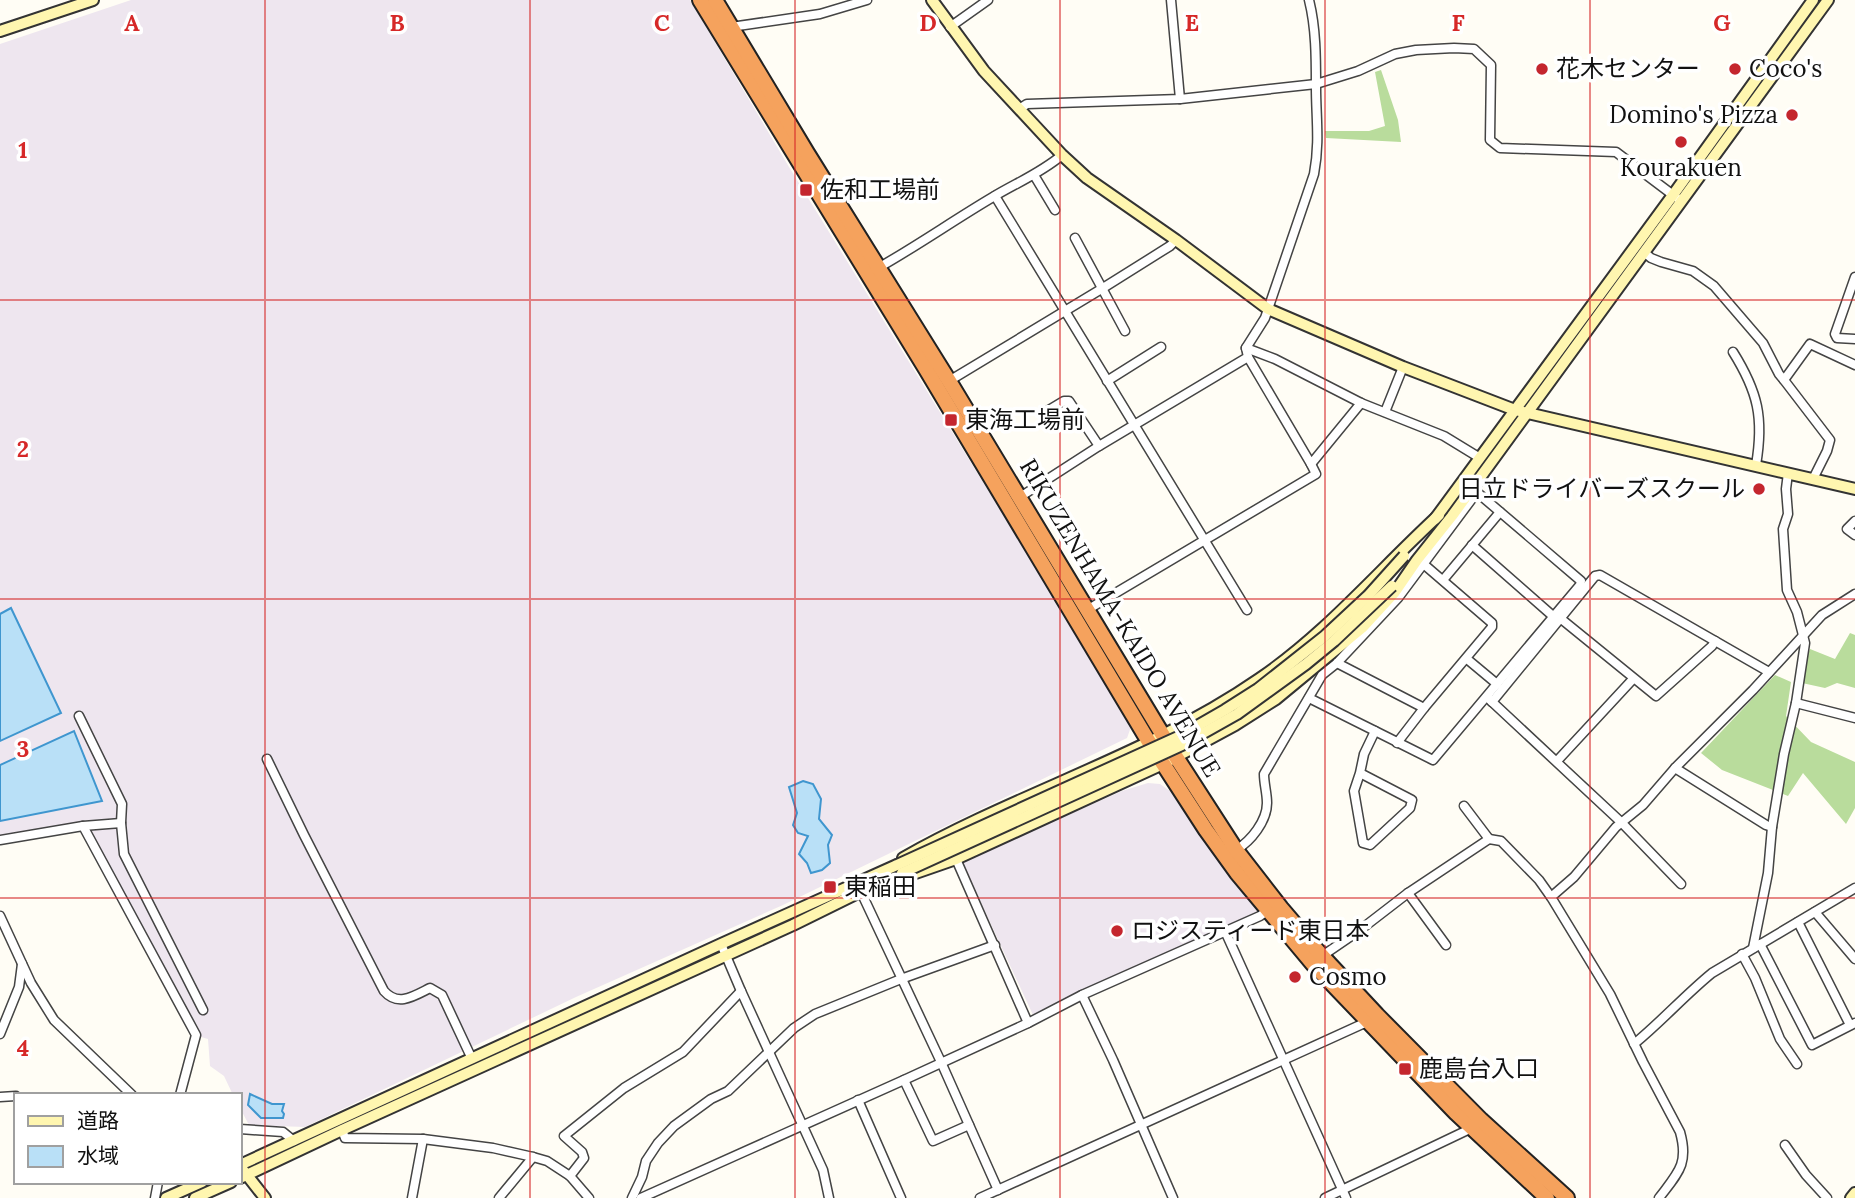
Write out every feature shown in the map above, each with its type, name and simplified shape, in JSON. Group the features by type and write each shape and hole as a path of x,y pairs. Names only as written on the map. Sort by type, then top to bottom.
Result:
{"highway":[{"name":"RIKUZENHAMA-KAIDO AVENUE","path":"700,0 1163,764 1237,873 1322,956 1373,1019"},
{"name":"RIKUZENHAMA-KAIDO AVENUE","path":"715,0 1176,757 1272,907 1313,964 1373,1019 1548,1198"},
{"name":"RIKUZENHAMA-KAIDO AVENUE","path":"1477,1124 1567,1198"}],"street":[{"path":"0,31 93,0"},
{"path":"731,27 820,14 867,0"},
{"path":"932,0 984,71 1087,178 1268,309 1403,367 1515,410 1855,489"},
{"path":"950,27 988,0"},
{"path":"1171,0 1180,99"},
{"path":"1020,497 1247,353 1265,318 1314,174 1318,150 1316,58 1309,0"},
{"path":"858,888 956,859 1163,764 1276,699 1362,628 1420,562 1645,253 1678,198 1813,0"},
{"path":"242,1171 294,1141 721,944 858,888 1178,737 1258,689 1325,636 1368,596 1422,537 1515,410 1828,0"},
{"path":"1019,109 1027,104 1180,99 1316,84 1358,71 1395,54 1416,50 1474,49 1491,65 1490,140 1500,148 1616,152 1678,198"},
{"path":"878,268 1034,175 1062,155"},
{"path":"1034,175 1055,210"},
{"path":"995,196 1247,610"},
{"path":"1075,238 1125,331"},
{"path":"949,381 1103,288 1176,240"},
{"path":"1645,253 1661,262 1693,271 1714,286 1763,343 1779,374 1830,440 1828,451 1813,479"},
{"path":"1855,277 1835,334 1837,338 1855,339"},
{"path":"1784,380 1810,344 1855,365"},
{"path":"1107,381 1161,347"},
{"path":"1733,352 1755,393 1759,408 1760,444 1756,465"},
{"path":"1247,353 1275,359 1360,403 1444,436 1480,458"},
{"path":"1087,610 1316,474 1247,353"},
{"path":"1385,412 1403,367"},
{"path":"1044,413 1064,401 1069,401 1099,446"},
{"path":"1311,464 1360,403"},
{"path":"1788,473 1788,514 1783,529 1787,590 1797,612 1805,643 1772,827 1757,946 1812,1045 1852,1024 1798,922"},
{"path":"1309,698 1433,760 1489,699 1557,617 1581,581 1474,490"},
{"path":"1443,580 1500,512"},
{"path":"242,1171 342,1130 793,925 858,888 921,847 1149,742 1207,711 1258,680 1326,626 1439,515"},
{"path":"1855,520 1847,529 1855,535"},
{"path":"1472,545 1656,696 1715,641"},
{"path":"1397,743 1492,627 1492,623 1420,562"},
{"path":"899,869 1182,745 1237,714 1334,641 1420,562"},
{"path":"1236,850 1246,844 1260,825 1267,804 1264,774 1322,675 1337,663 1398,598 1420,562"},
{"path":"1489,699 1497,684 1595,576 1600,575 1769,672"},
{"path":"1551,897 1574,877 1616,827 1643,805 1822,615 1855,594"},
{"path":"1467,659 1497,684"},
{"path":"1337,663 1424,708"},
{"path":"1557,761 1633,679"},
{"path":"1489,699 1622,823 1681,884"},
{"path":"1796,703 1855,718"},
{"path":"79,716 122,804 124,854 203,1010"},
{"path":"1360,774 1412,800 1410,808 1370,845 1363,843 1354,791 1364,754 1375,732"},
{"path":"267,759 384,991 390,997 401,1000 412,998 430,988 437,990 442,995 472,1059"},
{"path":"1675,768 1772,827"},
{"path":"1464,806 1489,839"},
{"path":"0,840 83,826 121,823"},
{"path":"83,826 196,1035 181,1093"},
{"path":"1322,956 1408,893 1489,839 1501,841 1539,880 1551,897 1610,994 1681,1132 1684,1161 1659,1198"},
{"path":"956,859 1028,1023"},
{"path":"1634,1044 1658,1025 1693,988 1742,954 1855,887"},
{"path":"858,888 941,1062 998,1190"},
{"path":"1408,893 1446,945"},
{"path":"641,1198 1028,1023 1082,995 1260,916 1272,907"},
{"path":"1815,912 1855,959"},
{"path":"0,916 22,964 54,1020 130,1093"},
{"path":"1225,931 1344,1194"},
{"path":"721,944 823,1170 829,1198"},
{"path":"632,1198 646,1161 674,1126 711,1099 728,1091 794,1028 815,1014 995,945"},
{"path":"1742,954 1780,1039 1797,1064"},
{"path":"0,1034 19,988 22,964"},
{"path":"570,1176 584,1158 582,1152 564,1136 624,1088 683,1052 741,991"},
{"path":"1082,995 1173,1198"},
{"path":"980,1198 1373,1019"},
{"path":"904,1080 933,1141 969,1125"},
{"path":"858,1100 901,1198"},
{"path":"1325,1198 1344,1194 1477,1124"},
{"path":"242,1129 283,1132 294,1141"},
{"path":"342,1130 345,1138 423,1139 493,1148 533,1157 547,1161 570,1176 589,1198"},
{"path":"412,1198 423,1139"},
{"path":"1785,1145 1827,1198"},
{"path":"499,1198 533,1157"},
{"path":"242,1171 265,1198"},
{"path":"166,1198 198,1184"},
{"path":"195,1198 226,1184"},
{"path":"1851,1198 1855,1193"}],"shaded area":[{"path":"131,0 690,0 789,167 1132,724 1127,738 783,905 576,997 305,1127 249,1125 242,1112 242,1093 232,1093 224,1076 210,1066 208,1039 201,1037 87,823 0,836 0,44"},
{"name":"ロジスティード東日本","path":"1148,783 1160,784 1170,791 1202,838 1260,912 1033,1015 962,862 1122,791"}],"green space":[{"path":"1381,70 1398,120 1401,142 1326,138 1325,131 1369,131 1385,126 1375,72"},
{"path":"1850,633 1855,635 1855,688 1837,683 1825,688 1802,683 1810,649 1835,659"},
{"path":"1775,675 1791,682 1786,716 1811,742 1855,762 1855,808 1846,824 1803,773 1788,796 1722,770 1701,753"}],"water":[{"path":"11,608 61,713 0,741 0,614"},
{"path":"74,731 102,801 0,821 0,765"},
{"path":"803,781 813,784 821,799 819,819 832,835 828,845 830,863 822,870 811,873 799,854 808,836 798,833 793,825 797,813 789,787"},
{"path":"250,1094 272,1104 284,1104 283,1118 261,1118 248,1105"}],"place":[{"name":"花木センター","path":"1542,69"},
{"name":"Coco's","path":"1735,69"},
{"name":"Domino's Pizza","path":"1792,115"},
{"name":"Kourakuen","path":"1681,142"},
{"name":"佐和工場前","path":"806,190"},
{"name":"東海工場前","path":"951,420"},
{"name":"日立ドライバーズスクール","path":"1759,489"},
{"name":"東稲田","path":"830,887"},
{"name":"ロジスティード東日本","path":"1117,931"},
{"name":"Cosmo","path":"1295,977"},
{"name":"鹿島台入口","path":"1405,1069"}]}
